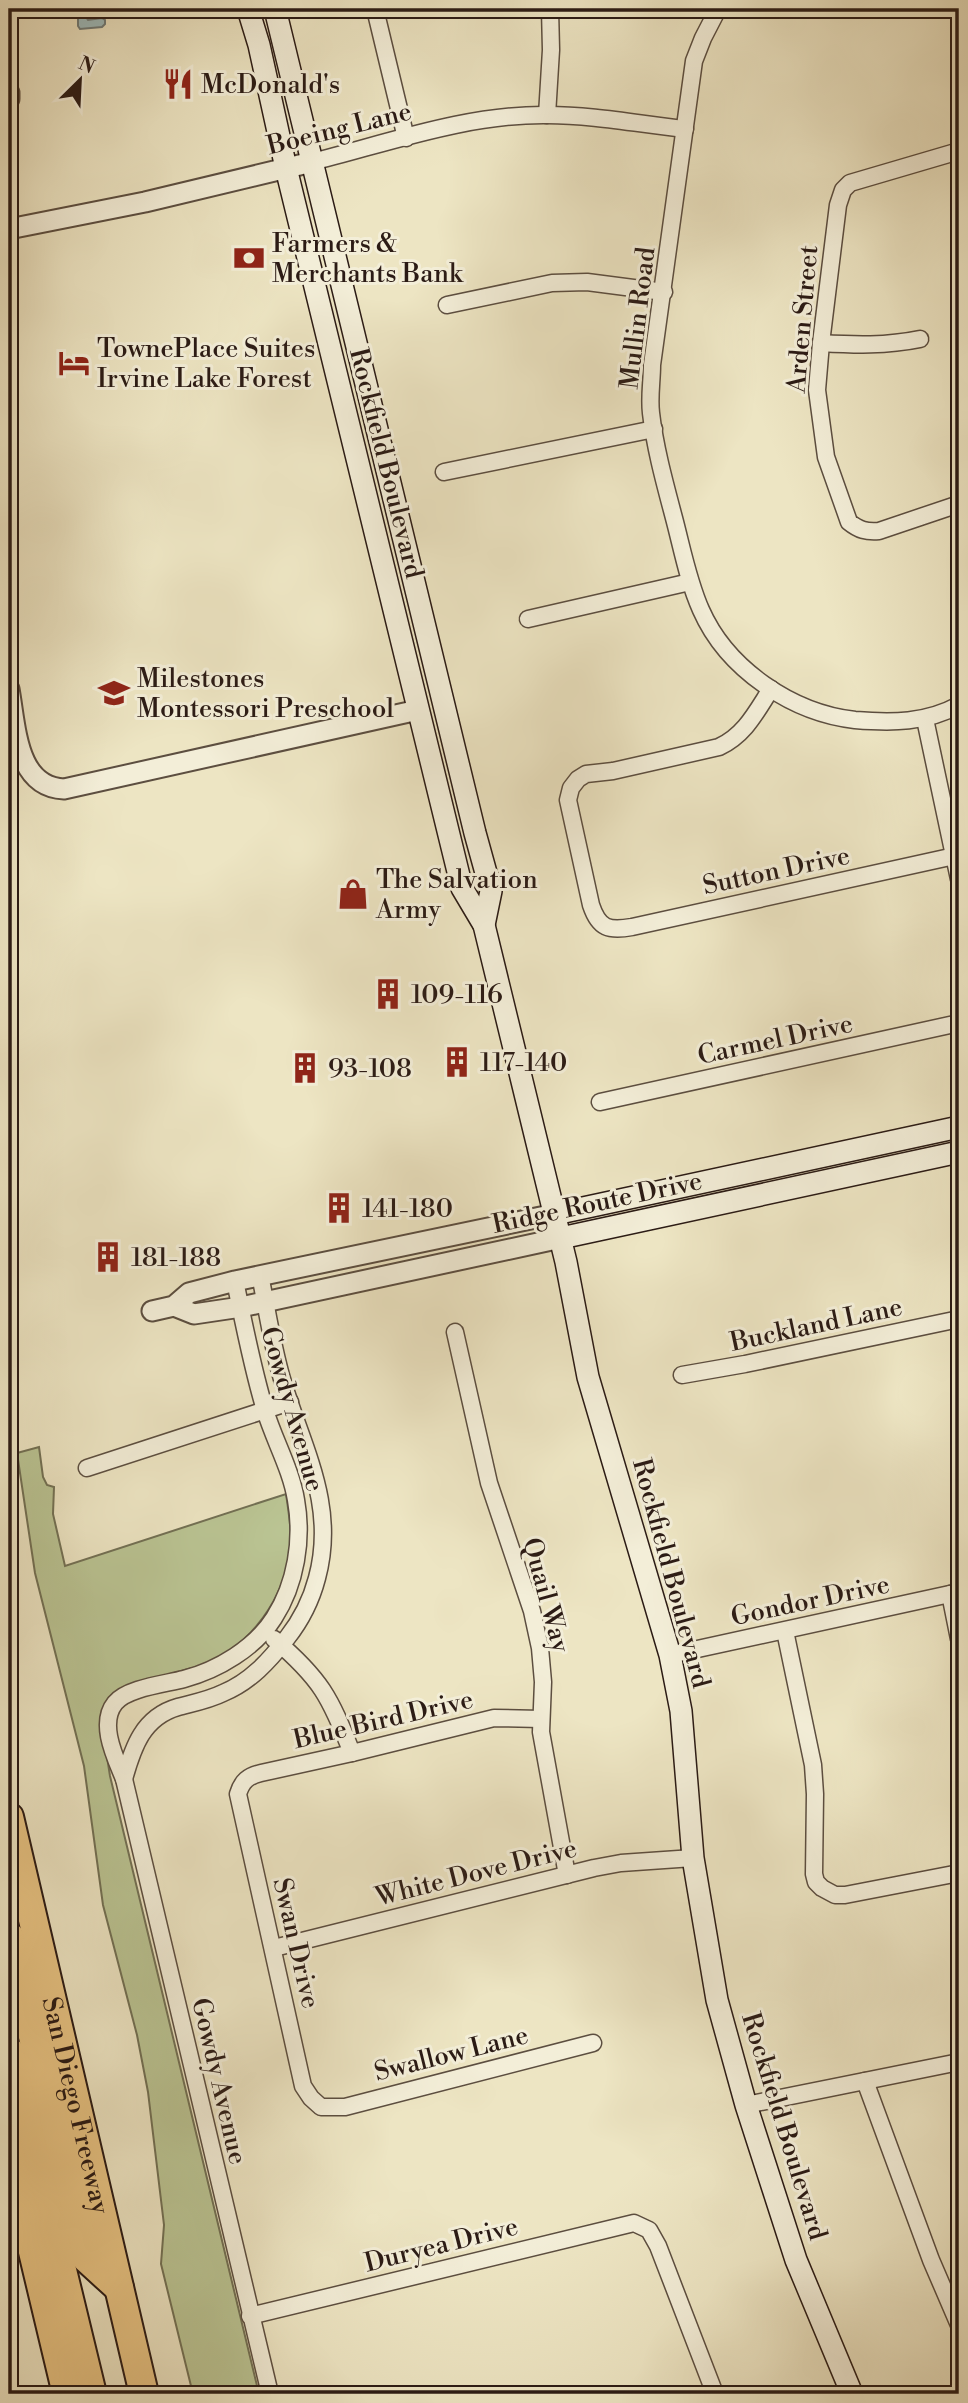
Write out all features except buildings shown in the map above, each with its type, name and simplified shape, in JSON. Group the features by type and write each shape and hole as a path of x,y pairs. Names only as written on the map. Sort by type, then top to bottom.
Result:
{"highway":[{"name":"San Diego Freeway","path":"9,1817 144,2394"},
{"path":"9,1936 86,2258 119,2288"},
{"path":"9,2051 92,2394"},
{"path":"9,2151 68,2394"}],"main road":[{"name":"Rockfield Boulevard","path":"248,9 259,45 286,168 462,888 484,925 561,1238 588,1377 670,1655 681,1711 693,1858 710,1969 746,2105 796,2260 852,2394"},
{"name":"Rockfield Boulevard","path":"275,9 491,891 484,925"},
{"path":"418,710 449,724"},
{"name":"Ridge Route Drive","path":"555,1214 959,1127"},
{"name":"Ridge Route Drive","path":"561,1238 959,1152"}],"street":[{"path":"375,9 406,138"},
{"path":"547,115 551,50 550,9"},
{"name":"Mullin Road","path":"718,9 694,61 652,365 651,412 654,429 670,505 691,582 701,610 715,635 743,667 771,689 823,715 876,722 925,719 959,705"},
{"path":"9,93 9,99"},
{"name":"Boeing Lane","path":"9,229 145,202 483,120 547,115 685,129"},
{"name":"Arden Street","path":"959,151 850,183 843,190 838,205 817,390 826,457 849,522 858,529 879,531 959,504"},
{"path":"447,305 552,283 587,282 664,292"},
{"path":"821,343 872,346 920,339"},
{"path":"444,472 654,429"},
{"path":"527,619 691,582"},
{"path":"9,689 25,763 35,779 44,785 64,789 418,710"},
{"name":"Sutton Drive","path":"771,689 738,737 729,743 586,775 578,779 571,788 568,800 591,905 595,917 604,927 618,930 957,856"},
{"path":"925,719 957,856 959,879"},
{"name":"Carmel Drive","path":"600,1102 959,1024"},
{"name":"Ridge Route Drive","path":"555,1214 235,1281 189,1293 174,1306 194,1314 241,1307 561,1238"},
{"name":"Gowdy Avenue","path":"124,1779 133,1746 154,1719 162,1713 225,1693 252,1676 281,1645 299,1623 311,1601 321,1566 325,1535 322,1502 314,1469 281,1377 260,1275"},
{"name":"Gowdy Avenue","path":"235,1281 265,1410 296,1499 298,1550 291,1584 275,1617 253,1642 218,1665 188,1678 133,1692 115,1703 109,1718 109,1744 124,1779 270,2394"},
{"path":"152,1311 174,1306"},
{"name":"Buckland Lane","path":"682,1375 959,1319"},
{"name":"Quail Way","path":"454,1332 489,1483 540,1648 543,1749 567,1875"},
{"path":"87,1468 290,1402"},
{"path":"954,1593 959,1639"},
{"name":"Gondor Drive","path":"670,1655 954,1593"},
{"path":"264,1630 305,1666 326,1693 352,1753"},
{"path":"785,1631 813,1765 816,1882 835,1895 854,1895 959,1873"},
{"name":"Blue Bird Drive","path":"241,1784 249,1776 494,1718 541,1718"},
{"name":"Swan Drive","path":"241,1784 238,1794 240,1805 303,2086 321,2107"},
{"name":"White Dove Drive","path":"274,1948 621,1863 693,1858"},
{"name":"Swallow Lane","path":"321,2107 345,2107 593,2043"},
{"path":"746,2105 959,2062"},
{"path":"866,2081 931,2260 959,2325"},
{"name":"Duryea Drive","path":"250,2316 634,2223 644,2226 659,2246 715,2394"}],"green space":[{"path":"39,1447 43,1477 47,1485 54,1487 53,1514 65,1566 286,1494 291,1534 289,1558 277,1593 257,1625 230,1651 213,1660 130,1686 102,1725 110,1776 259,2394 193,2394 161,2264 164,2225 148,2092 137,2035 103,1905 84,1766 35,1573 17,1453"}],"water":[{"path":"81,9 88,20 102,18 105,24 102,27 80,29 78,12"}],"place":[{"name":"McDonald's","path":"178,84"},
{"name":"Farmers & Merchants Bank","path":"249,258"},
{"name":"TownePlace Suites Irvine Lake Forest","path":"74,363"},
{"name":"Milestones Montessori Preschool","path":"114,693"},
{"name":"The Salvation Army","path":"353,894"},
{"name":"109-116","path":"388,994"},
{"name":"117-140","path":"457,1062"},
{"name":"93-108","path":"305,1068"},
{"name":"141-180","path":"339,1208"},
{"name":"181-188","path":"108,1257"}]}
